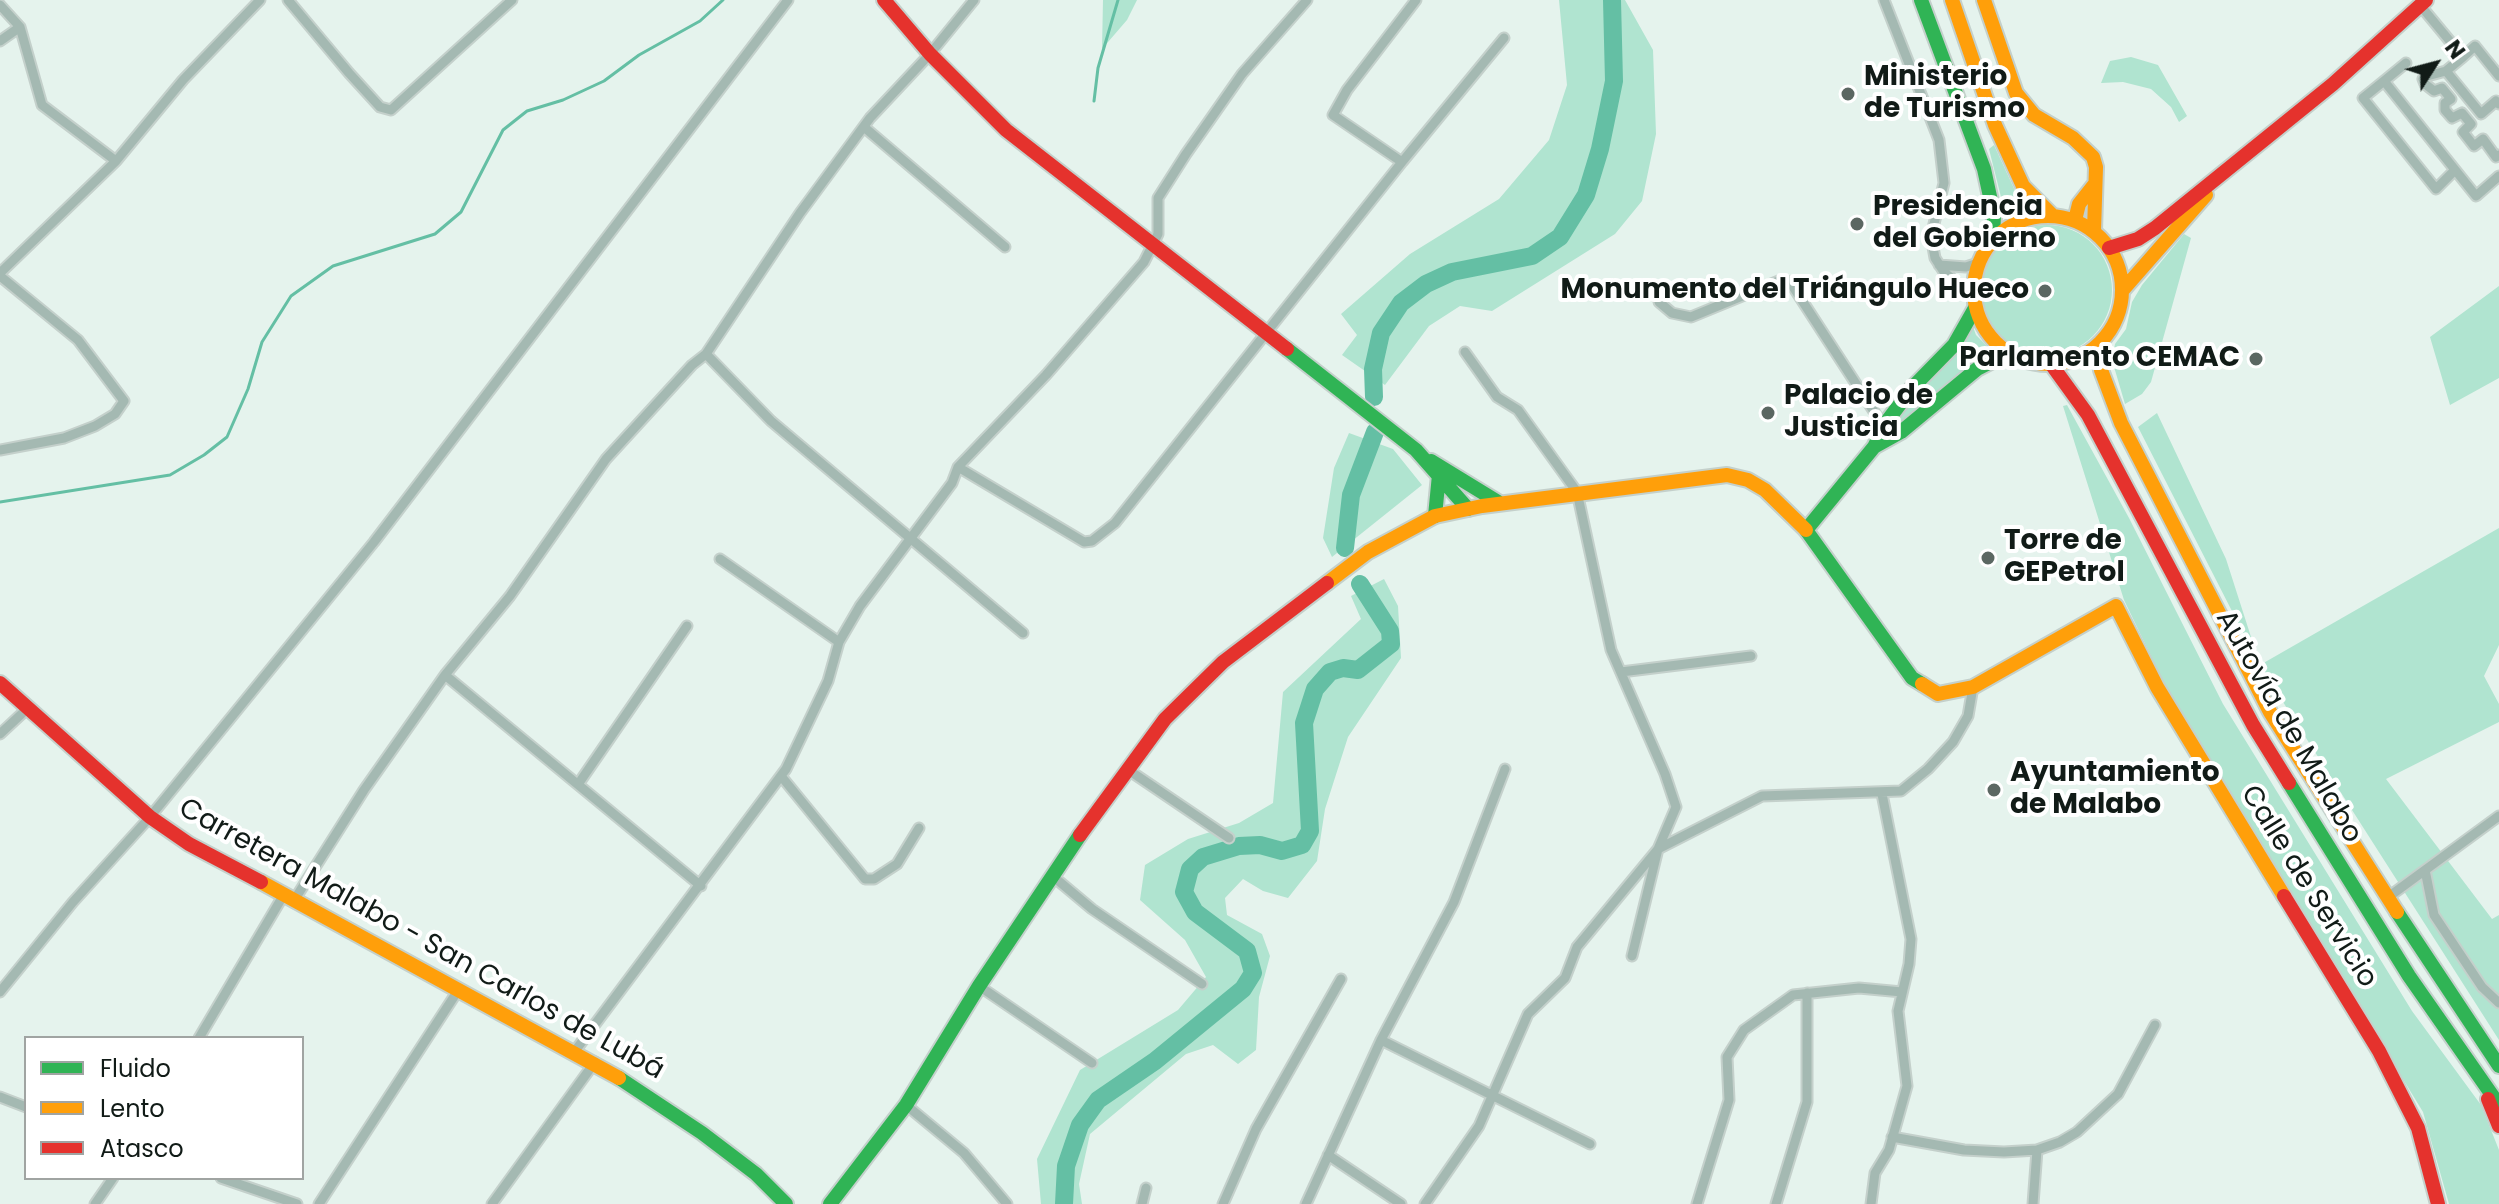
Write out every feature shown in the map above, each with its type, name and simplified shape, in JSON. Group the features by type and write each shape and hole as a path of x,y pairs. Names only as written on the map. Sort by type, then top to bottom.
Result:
{"main road":[{"path":"884,0 930,54 1006,130 1427,460 1500,503"},
{"path":"1921,0 1984,169 1994,215 1993,238"},
{"path":"1952,0 1995,125 2023,186 2052,215"},
{"path":"1984,0 2016,93 2034,115 2073,138 2093,157 2094,231"},
{"path":"2109,248 2149,233 2218,179 2333,84 2423,2"},
{"path":"2122,291 2218,179"},
{"path":"2075,220 2076,210 2095,184"},
{"path":"1806,530 1874,447 1884,427 1912,388 1954,345 1974,302 1978,263 1993,238 2014,222 2052,215 2075,220 2094,231 2109,248 2119,268 2122,291 2118,313 2101,342 2073,360 2051,364 2029,362 2008,353 1984,329 1974,302"},
{"name":"Autovía de Malabo","path":"2101,342 2101,370 2115,409 2200,582 2270,712 2387,898 2499,1066"},
{"path":"1874,447 1914,422 1977,369 2008,353"},
{"name":"Autovía de Malabo","path":"2051,364 2088,415 2253,725 2409,976 2499,1105"},
{"path":"1427,460 1475,507"},
{"path":"1435,516 1440,493 1439,475"},
{"path":"830,1204 906,1105 979,986 1127,769 1180,702 1223,662 1368,552 1435,516 1577,492 1736,475 1780,501 1806,530 1920,686 1929,692 1947,695 1973,687"},
{"path":"1463,481 1475,507"},
{"name":"Calle de Servicio","path":"1973,687 2116,606 2165,701 2392,1077 2418,1128 2438,1204"},
{"name":"Carretera Malabo - San Carlos de Lubá","path":"0,683 150,817 214,860 595,1062 702,1133 756,1174 786,1204"},
{"path":"2480,1079 2499,1126"}],"street":[{"path":"0,450 64,438 85,430 115,414 124,401 78,340 0,274 116,161 183,80 260,0"},
{"path":"288,0 380,107 391,110 512,0"},
{"path":"0,992 73,902 150,817 374,542 788,0"},
{"path":"200,1036 288,899 364,790 445,675 510,596 606,459 692,365 706,354 800,213 864,127 974,0"},
{"path":"575,1051 781,776 828,681 839,642 860,606 952,483 958,467 1125,287 1158,234 1158,198 1242,74 1307,0"},
{"path":"1402,162 1333,115 1347,90 1416,0"},
{"path":"1884,0 1939,140 1944,183 1931,236 1939,265 1974,302"},
{"path":"2423,2 2463,57"},
{"path":"0,5 20,27 42,105 116,161"},
{"path":"0,41 20,27"},
{"path":"958,467 1077,539 1092,541 1115,523 1504,38"},
{"path":"2499,76 2475,46 2446,71 2423,79 2434,91 2442,88 2451,99 2445,103 2445,110 2452,118 2462,113 2471,124 2463,132 2474,146 2483,139 2496,157 2499,155"},
{"path":"2406,63 2363,98 2436,189 2455,170"},
{"path":"2446,71 2481,114 2498,101"},
{"path":"2384,81 2476,196 2499,176"},
{"path":"864,127 1005,247"},
{"path":"1939,265 1966,267 1978,263"},
{"path":"1659,302 1672,313 1691,317 1781,280 1790,282 1884,427"},
{"path":"1465,352 1497,397 1518,410 1577,492 1611,650 1674,795 1674,815 1658,849 1632,956"},
{"path":"706,354 771,421 1023,633"},
{"path":"720,559 839,642"},
{"path":"579,783 687,626"},
{"path":"1621,672 1751,656"},
{"path":"445,675 701,886"},
{"path":"1425,1204 1470,1141 1493,1098 1528,1014 1565,978 1577,947 1658,849 1762,796 1901,791 1914,783 1953,742 1968,716 1973,687"},
{"path":"0,734 28,708"},
{"path":"1127,769 1229,838"},
{"path":"1306,1204 1381,1040 1454,902 1505,769"},
{"path":"781,776 865,879 874,879 897,864 909,850 919,828"},
{"path":"1871,1204 1875,1173 1892,1137 1907,1086 1898,1033 1911,939 1882,794"},
{"path":"2387,898 2499,816"},
{"path":"2425,870 2434,915 2482,987 2499,1003"},
{"path":"1055,878 1092,909 1202,984"},
{"path":"1223,1204 1262,1117 1341,979"},
{"path":"979,986 1092,1063"},
{"path":"1697,1204 1729,1100 1727,1057 1733,1043 1780,1001 1807,993 1859,988 1902,992"},
{"path":"319,1204 459,989"},
{"path":"1776,1204 1807,1102 1807,993"},
{"path":"1892,1137 1964,1150 2037,1150 2077,1132 2118,1094 2155,1025"},
{"path":"1381,1040 1590,1144"},
{"path":"492,1204 595,1062"},
{"path":"0,1097 24,1106"},
{"path":"906,1105 933,1124 964,1153 1007,1204"},
{"path":"2033,1204 2037,1150"},
{"path":"1328,1155 1401,1204"},
{"path":"95,1204 112,1180"},
{"path":"227,1180 297,1204"},
{"path":"1142,1204 1146,1188"}],"green space":[{"path":"1103,0 1137,0 1127,20 1102,49"},
{"path":"1559,0 1625,0 1653,50 1656,134 1642,201 1615,234 1492,311 1460,306 1429,326 1385,385 1342,355 1357,335 1341,314 1410,254 1499,199 1549,140 1567,85"},
{"path":"2131,57 2158,65 2187,116 2179,122 2171,107 2151,89 2123,82 2101,83 2110,61"},
{"path":"1994,145 2024,210 2006,217 1989,149"},
{"path":"2047,225 2072,230 2093,244 2107,265 2112,290 2107,315 2093,336 2072,350 2047,355 2022,350 2001,336 1987,315 1982,290 1987,265 2001,244 2022,230"},
{"path":"2184,234 2191,238 2151,382 2142,394 2125,404 2112,360 2115,344 2126,329 2132,302 2142,285"},
{"path":"2499,286 2499,378 2450,405 2430,337"},
{"path":"1972,324 1976,335 1997,356 1887,435 1897,415"},
{"path":"2067,405 2129,518 2223,704 2412,1011 2481,1105 2499,1150 2499,1204 2449,1204 2423,1112 2172,700 2124,600 2063,406"},
{"path":"2157,413 2226,559 2260,665 2499,528 2499,645 2484,676 2499,704 2499,722 2386,779 2492,919 2499,915 2499,1040 2260,666 2138,427"},
{"path":"1349,433 1393,449 1422,485 1332,557 1323,538 1334,468"},
{"path":"1384,579 1398,606 1401,658 1348,737 1325,809 1317,861 1288,898 1263,891 1243,879 1225,898 1227,915 1262,934 1270,956 1259,997 1256,1050 1238,1064 1213,1045 1186,1054 1090,1134 1079,1184 1082,1204 1041,1204 1037,1159 1080,1070 1178,1010 1206,977 1185,940 1140,900 1145,865 1188,839 1239,823 1273,803 1283,692 1361,619 1351,596"}],"waterway":[{"path":"0,502 170,475 204,455 227,437 248,389 262,342 291,296 333,266 435,234 461,212 503,130 527,111 563,100 604,81 639,55 700,21 723,0"},
{"path":"1094,101 1098,68 1118,0"},
{"path":"1374,397 1373,369 1381,333 1401,303 1426,284 1452,272 1532,256 1560,237 1586,195 1600,149 1614,81 1612,0"},
{"path":"1345,548 1351,495 1375,432"},
{"path":"1064,1204 1066,1166 1080,1125 1098,1100 1155,1061 1243,989 1253,973 1247,951 1195,912 1184,892 1190,869 1203,857 1239,846 1260,845 1282,851 1302,845 1310,831 1304,723 1315,689 1330,672 1343,668 1358,670 1391,644 1390,631 1360,584"}],"traffic: fast":[{"path":"1921,0 1984,169 1994,215 1993,238"},
{"path":"1922,684 1912,678 1806,530 1874,447 1888,420 1912,388 1954,345 1975,308"},
{"path":"1287,349 1416,450 1468,509"},
{"path":"1874,447 1901,432 1977,369 2008,353"},
{"path":"1431,461 1498,502"},
{"path":"1435,516 1439,475"},
{"path":"2289,783 2409,976 2499,1105"},
{"path":"830,1204 906,1105 979,986 1080,835"},
{"path":"2397,912 2499,1066"},
{"path":"619,1078 702,1133 756,1174 786,1204"}],"traffic: slow":[{"path":"1952,0 1995,125 2023,186 2052,215"},
{"path":"1984,0 2016,93 2034,115 2073,138 2093,157 2096,167 2094,231"},
{"path":"2075,220 2079,204 2094,185"},
{"path":"2122,291 2206,195"},
{"path":"2048,216 2076,221 2101,237 2117,262 2122,290 2117,318 2101,343 2076,359 2048,364 2020,359 1995,343 1979,318 1974,290 1979,262 1995,237 2020,221 2048,216"},
{"path":"2101,342 2101,370 2121,423 2270,712 2397,912"},
{"path":"1327,583 1368,552 1435,516 1482,506 1727,475 1748,480 1765,490 1806,530"},
{"path":"1922,684 1938,694 1973,687 2116,606 2157,687 2284,896"},
{"path":"261,882 619,1078"}],"traffic: jam":[{"path":"884,0 930,54 1006,130 1287,349"},
{"path":"2109,248 2138,239 2155,228 2333,84 2426,0"},
{"path":"2051,364 2088,415 2253,725 2289,783"},
{"path":"1080,835 1165,719 1223,662 1327,583"},
{"path":"0,683 150,817 189,844 261,882"},
{"path":"2284,896 2379,1051 2418,1128 2438,1204"},
{"path":"2488,1099 2499,1126"}],"place":[{"name":"Ministerio de Turismo","path":"1848,94"},
{"name":"Presidencia del Gobierno","path":"1857,224"},
{"name":"Monumento del Triángulo Hueco","path":"2045,291"},
{"name":"Parlamento CEMAC","path":"2256,359"},
{"name":"Palacio de Justicia","path":"1768,413"},
{"name":"Torre de GEPetrol","path":"1988,558"},
{"name":"Ayuntamiento de Malabo","path":"1994,790"}]}
